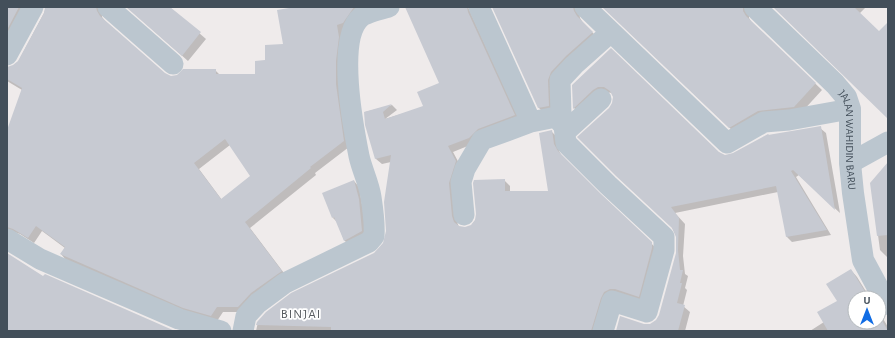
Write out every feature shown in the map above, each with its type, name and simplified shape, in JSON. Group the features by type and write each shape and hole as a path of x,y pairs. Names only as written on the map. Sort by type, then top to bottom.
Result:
{"street":[{"path":"7,55 33,7"},
{"path":"108,7 173,64"},
{"path":"243,331 246,316 258,304 285,283 369,242 374,236 375,225 371,195 360,157 349,97 348,46 354,26 362,16 389,7"},
{"path":"479,7 531,122"},
{"path":"585,7 727,143 764,122 789,120 850,109"},
{"name":"JALAN WAHIDIN BARU","path":"755,7 835,84 846,97 850,109 850,163 853,193 863,260 888,304"},
{"path":"603,331 612,301 647,312 664,250 664,237 608,185 566,143 560,124 560,80 574,64 611,32"},
{"path":"464,215 461,182 465,170 482,140 531,122 560,124 601,99"},
{"path":"850,163 888,142"},
{"path":"7,239 40,259 179,320 221,331"}],"building":[{"path":"7,7 19,7 7,30"},
{"path":"45,7 96,7 100,16 165,73 171,76 177,75 183,69 216,69 216,74 255,74 255,61 265,60 265,45 283,44 277,10 295,7 354,7 343,23 337,25 339,37 336,61 336,84 344,141 310,167 311,168 245,222 282,271 251,293 238,307 217,307 211,316 183,308 60,254 65,247 36,226 28,238 7,227 7,130 22,88 7,79 7,67 18,61 44,13","holes":["225,139 250,176 221,199 194,163"]},
{"path":"126,7 170,7 201,32 182,56"},
{"path":"405,7 467,7 515,115 478,129 469,138 448,146 456,161 449,183 452,216 454,222 459,226 465,227 471,225 475,220 474,180 505,179 505,191 548,191 539,133 552,130 554,144 558,151 652,242 652,248 639,297 615,289 610,289 604,292 591,331 331,331 331,327 256,325 266,312 291,293 374,253 383,243 386,231 384,202 391,155 375,159 365,125 364,112 392,104 383,112 385,119 423,106 417,92 439,83"},
{"path":"492,7 573,7 577,16 593,32 566,56 551,72 548,80 549,106 538,108"},
{"path":"602,7 743,7 743,11 746,16 816,83 794,107 758,111 729,128"},
{"path":"773,7 854,7 879,31 888,22 888,119"},
{"path":"611,48 719,152 725,155 733,153 768,134 821,126 835,210 793,170 791,171 827,230 786,237 776,186 671,207 679,218 678,250 680,270 683,270 680,283 682,283 677,303 685,305 678,331 616,331 620,316 644,324 650,324 656,320 659,315 676,253 676,237 672,228 577,137 609,108 613,97 610,91 604,87 598,87 573,109 572,85"},
{"path":"888,162 888,235 877,236 870,183"},
{"path":"354,180 359,199 362,231 344,241 334,217 332,218 322,193"},
{"path":"7,253 43,276 45,274 175,331 7,331"},
{"path":"851,269 864,290 847,290 847,330 887,329 888,331 828,331 817,312 837,301 826,284"}],"district":[{"name":"BINJAI","path":"301,314"}]}
